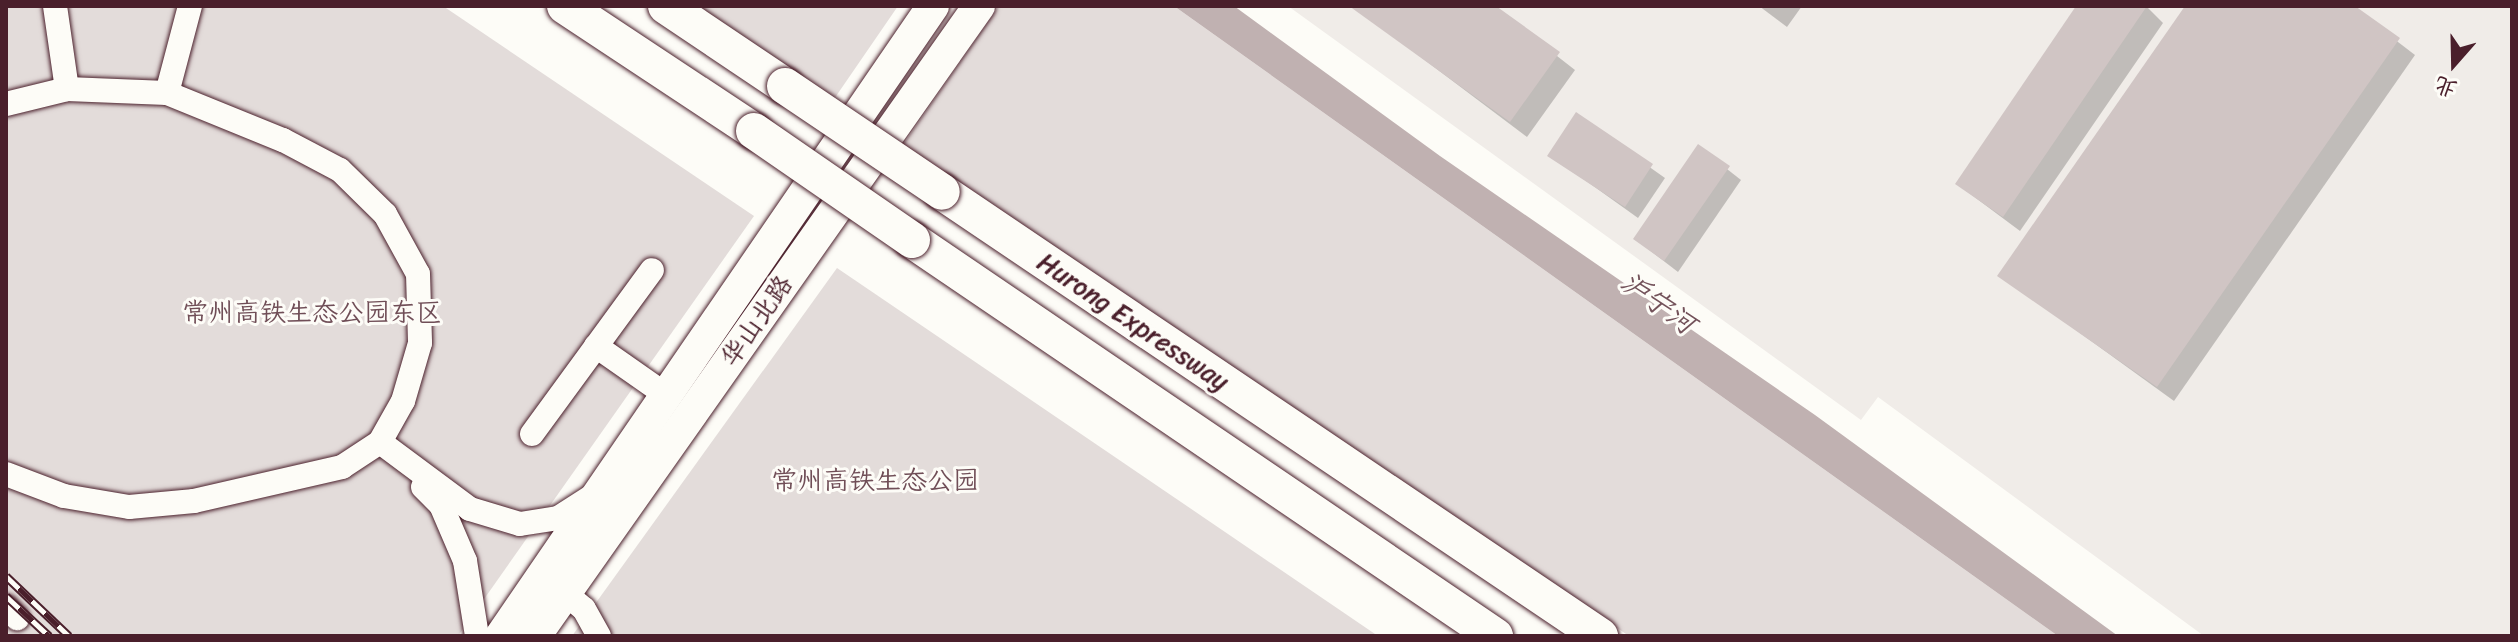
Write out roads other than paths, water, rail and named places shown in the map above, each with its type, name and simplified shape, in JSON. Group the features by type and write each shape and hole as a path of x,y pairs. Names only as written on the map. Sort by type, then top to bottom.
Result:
{"highway":[{"path":"565,6 754,131 1495,636"},
{"name":"Hurong Expressway","path":"666,6 1600,636"}],"main road":[{"name":"华山北路","path":"501,636 933,6"},
{"name":"华山北路","path":"535,636 979,6"}],"lane":[{"path":"55,6 67,89"},
{"path":"167,93 190,6"},
{"path":"6,104 67,89 167,93 283,140 340,170 385,214 418,274 420,343 403,401 380,442 342,467 194,501 129,507 64,496 6,474"},
{"path":"532,434 652,270"},
{"path":"596,346 666,395"},
{"path":"380,442 470,509 520,524 558,518 601,491"},
{"path":"380,442 441,505 465,561 479,627 477,636"},
{"path":"566,594 584,609 599,636"}],"railway":[{"path":"6,576 69,636"},
{"path":"6,596 49,636"}],"water label":[{"name":"沪宁河","path":"1658,303"}],"park label":[{"name":"常州高铁生态公园东区","path":"312,313"},
{"name":"常州高铁生态公园","path":"875,481"}]}
